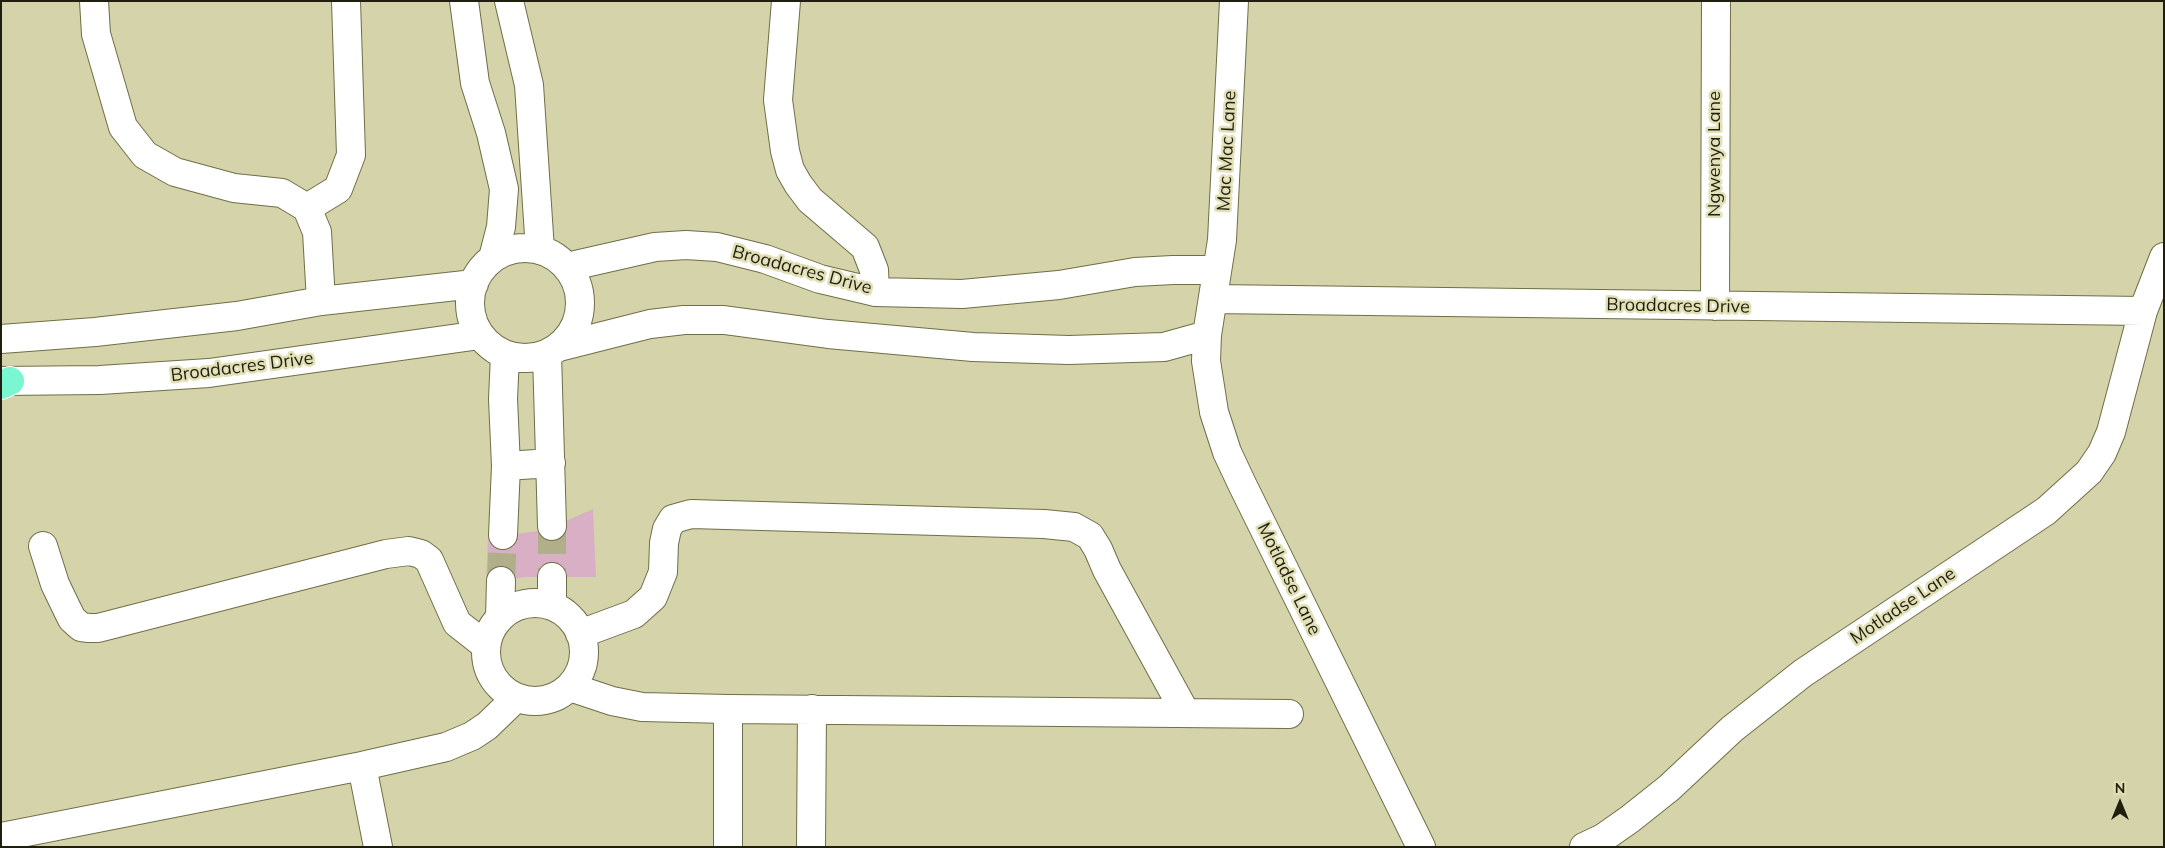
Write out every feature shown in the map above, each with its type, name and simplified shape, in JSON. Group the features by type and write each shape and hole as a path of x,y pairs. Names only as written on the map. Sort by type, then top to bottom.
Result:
{"street":[{"path":"94,1 96,34 123,127 145,155 175,172 234,188 282,193 306,208 317,232 321,301"},
{"path":"306,208 338,189 351,155 346,1"},
{"path":"464,1 475,83 491,133 504,189 501,227 493,258"},
{"path":"509,1 529,85 540,250"},
{"path":"786,1 778,100 785,151 790,170 810,200 865,247 874,270 875,292"},
{"name":"Mac Mac Lane","path":"1213,299 1222,240 1234,1"},
{"name":"Ngwenya Lane","path":"1715,306 1716,1"},
{"name":"Broadacres Drive","path":"567,267 655,247 686,245 717,247 765,259 820,279 875,292 962,294 1059,285 1135,272 1217,270"},
{"path":"552,526 553,351 571,334 579,317 581,300 576,282 567,267 554,256 540,250 523,248 508,251 493,258 482,269 470,297 470,310 480,335 492,347 505,355 519,358 533,358 553,351 650,324 684,320 724,320 828,334 974,347 1059,350 1164,347 1207,335"},
{"name":"Motladse Lane","path":"1584,847 1603,838 1656,798 1732,730 1803,673 2046,511 2089,472 2102,453 2111,432 2143,311 2164,257"},
{"path":"1,340 96,332 237,316 321,301 474,284"},
{"name":"Broadacres Drive","path":"1213,299 2143,311"},
{"name":"Motladse Lane","path":"1213,299 1207,335 1206,361 1214,412 1228,452 1421,847"},
{"name":"Broadacres Drive","path":"4,382 100,380 209,373 480,335"},
{"path":"503,535 506,466 503,399 505,355"},
{"path":"506,466 551,463"},
{"path":"580,634 634,614 653,597 663,572 666,529 673,519 691,514 1044,524 1074,527 1090,536 1098,549 1185,712"},
{"path":"43,546 66,609 81,626 89,628 98,628 386,554 409,551 421,554 429,560 457,623 485,645"},
{"path":"552,578 552,606"},
{"path":"500,617 501,581"},
{"path":"539,603 552,606 574,622 584,648 583,662 578,676 570,687 558,696 544,701 530,701 516,698 502,690 492,677 486,662 485,645 491,630 500,617 511,609 525,604 539,603"},
{"path":"570,687 612,701 642,706 728,709 1289,714"},
{"path":"1,837 362,766 446,747 472,736 487,726 516,698"},
{"path":"728,709 728,847"},
{"path":"811,847 812,709"},
{"path":"362,766 378,847"}],"building":[{"path":"593,509 596,577 526,577 504,580 486,588 488,538 537,531"}],"tunnel":[{"path":"552,526 552,577"},
{"path":"501,581 503,535"}]}
